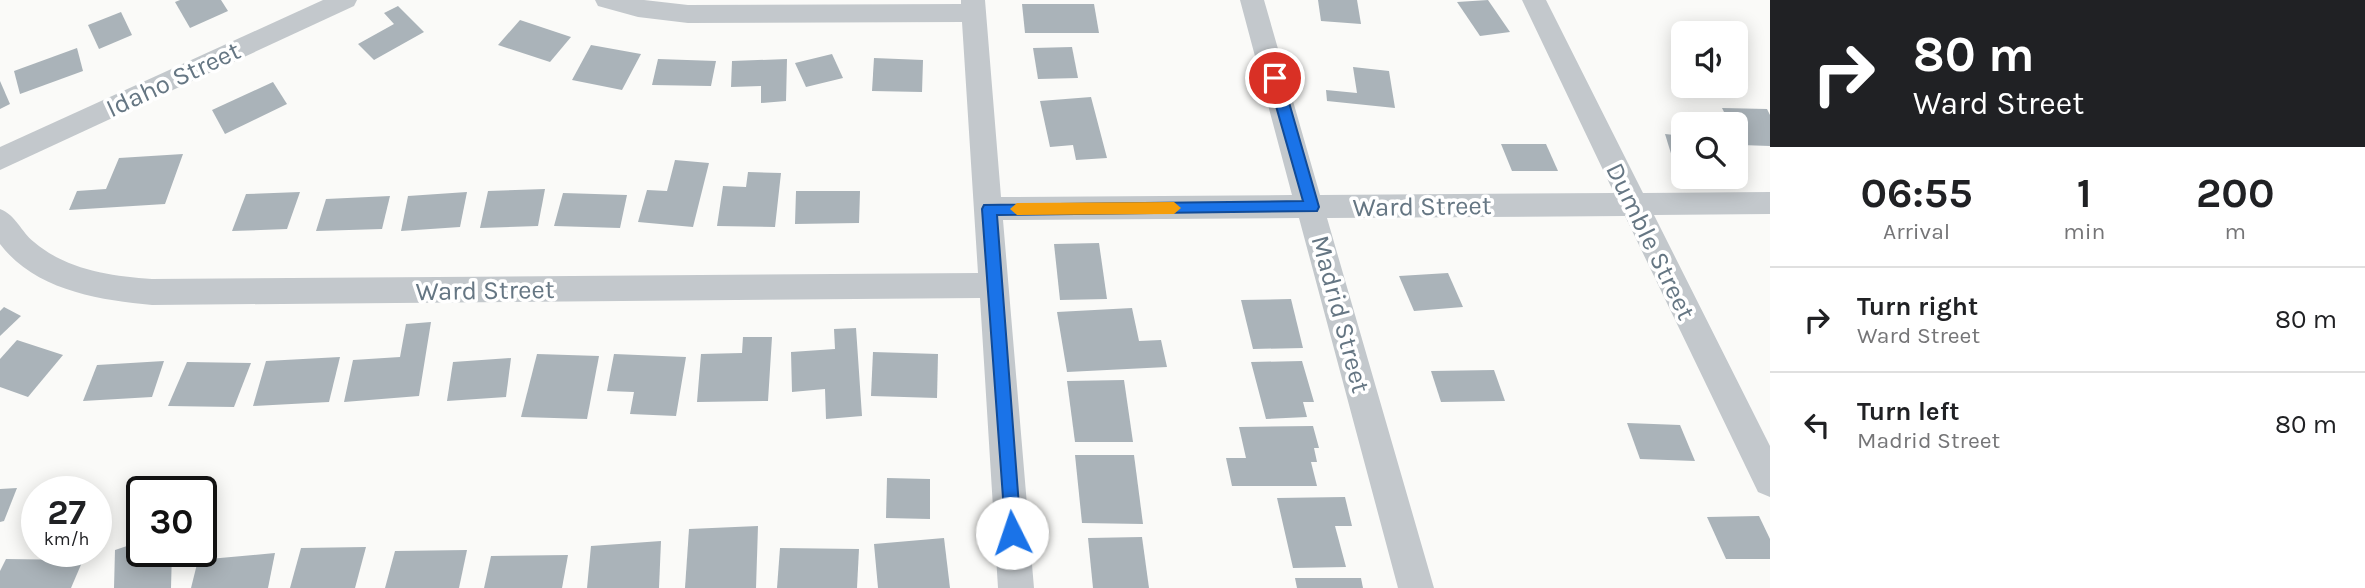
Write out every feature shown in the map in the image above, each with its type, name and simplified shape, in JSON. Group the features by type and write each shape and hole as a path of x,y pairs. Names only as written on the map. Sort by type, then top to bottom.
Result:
{"street":[{"name":"Idaho Street","path":"0,159 345,0"},
{"path":"607,0 638,8 688,14 974,7 1016,588"},
{"name":"Madrid Street","path":"1252,0 1312,207 1416,588"},
{"name":"Dumble Street","path":"1534,0 1770,481"},
{"name":"Ward Street","path":"989,209 1770,203"},
{"name":"Ward Street","path":"0,221 22,250 47,268 130,291 170,293 995,285"}],"building":[{"path":"221,0 228,11 190,28 175,2"},
{"path":"1318,0 1357,0 1361,24 1321,21"},
{"path":"1488,0 1510,32 1480,36 1457,2"},
{"path":"1022,4 1094,4 1099,33 1025,33"},
{"path":"398,6 424,32 374,60 358,44 394,24 384,13"},
{"path":"121,12 132,35 99,49 88,25"},
{"path":"520,20 571,37 550,62 498,45"},
{"path":"591,45 641,54 622,90 572,80"},
{"path":"1072,47 1078,78 1038,79 1033,48"},
{"path":"77,48 83,71 20,94 14,71"},
{"path":"832,54 843,78 806,87 795,63"},
{"path":"874,58 923,60 922,92 872,91"},
{"path":"658,59 716,61 711,86 652,85"},
{"path":"787,59 786,101 761,103 761,86 731,87 732,61"},
{"path":"1353,67 1389,71 1395,108 1327,101 1326,90 1357,93"},
{"path":"0,81 10,104 0,109"},
{"path":"273,82 287,104 225,134 212,110"},
{"path":"1091,97 1107,158 1076,160 1073,145 1050,147 1040,101"},
{"path":"1722,108 1767,109 1770,115 1770,146 1748,145 1748,112 1724,112"},
{"path":"1665,134 1671,135 1671,154"},
{"path":"1501,144 1546,144 1558,171 1512,171"},
{"path":"183,154 165,204 69,210 77,191 106,189 119,158"},
{"path":"675,160 709,163 693,227 638,222 647,190 667,191"},
{"path":"748,172 781,173 775,227 717,226 723,186 746,187"},
{"path":"545,189 538,226 480,228 488,191"},
{"path":"796,191 860,191 859,223 795,224"},
{"path":"300,192 287,229 232,231 246,194"},
{"path":"467,192 460,227 401,231 408,196"},
{"path":"563,193 627,195 620,228 554,226"},
{"path":"390,196 382,229 316,231 326,199"},
{"path":"1099,243 1107,299 1060,300 1054,244"},
{"path":"1448,273 1463,307 1414,311 1399,276"},
{"path":"1291,299 1303,348 1253,349 1241,300"},
{"path":"4,307 21,316 0,336 0,311"},
{"path":"1132,308 1139,341 1161,340 1167,367 1067,372 1057,312"},
{"path":"431,322 419,396 344,402 353,360 400,357 406,324"},
{"path":"856,328 862,416 826,419 825,389 792,392 791,352 835,349 834,329"},
{"path":"743,337 772,337 768,401 697,402 701,354 742,353"},
{"path":"17,340 63,355 28,397 0,387 0,359"},
{"path":"873,352 938,354 937,398 871,396"},
{"path":"537,354 599,356 587,419 521,417"},
{"path":"614,354 686,357 676,416 630,414 634,392 607,391"},
{"path":"340,357 329,402 253,406 266,361"},
{"path":"511,358 506,397 447,401 453,362"},
{"path":"164,361 152,397 83,401 97,365"},
{"path":"1302,361 1314,402 1303,402 1307,417 1266,419 1251,362"},
{"path":"187,362 251,363 234,407 168,406"},
{"path":"1494,370 1505,401 1441,402 1431,371"},
{"path":"1124,380 1133,442 1075,442 1067,381"},
{"path":"1627,423 1680,425 1695,461 1640,459"},
{"path":"1313,426 1319,448 1314,448 1317,462 1311,462 1317,486 1232,486 1226,458 1246,458 1239,427"},
{"path":"1075,455 1134,455 1143,524 1082,523"},
{"path":"887,478 930,479 930,519 886,518"},
{"path":"17,488 4,521 0,522 0,489"},
{"path":"1345,497 1352,526 1335,526 1346,567 1293,568 1277,498"},
{"path":"1759,516 1770,539 1770,559 1726,559 1707,517"},
{"path":"758,526 756,588 685,588 689,529"},
{"path":"1142,537 1149,588 1093,588 1088,538"},
{"path":"944,538 950,588 878,588 874,544"},
{"path":"661,541 659,588 587,588 591,546"},
{"path":"126,546 126,567 172,567 171,588 114,588 115,550"},
{"path":"366,547 355,588 290,588 301,548"},
{"path":"780,548 859,549 857,588 777,588"},
{"path":"467,550 459,588 385,588 395,551"},
{"path":"275,553 268,588 191,588 196,567 217,567 217,558"},
{"path":"568,555 562,588 484,588 491,556"},
{"path":"6,559 21,559 21,567 80,567 71,588 0,588 0,571"},
{"path":"1295,578 1361,578 1363,588 1297,588"}],"slow traffic":[{"path":"1017,209 1174,208"}],"route":[{"path":"1012,533 989,209 1312,207 1275,78"}]}
